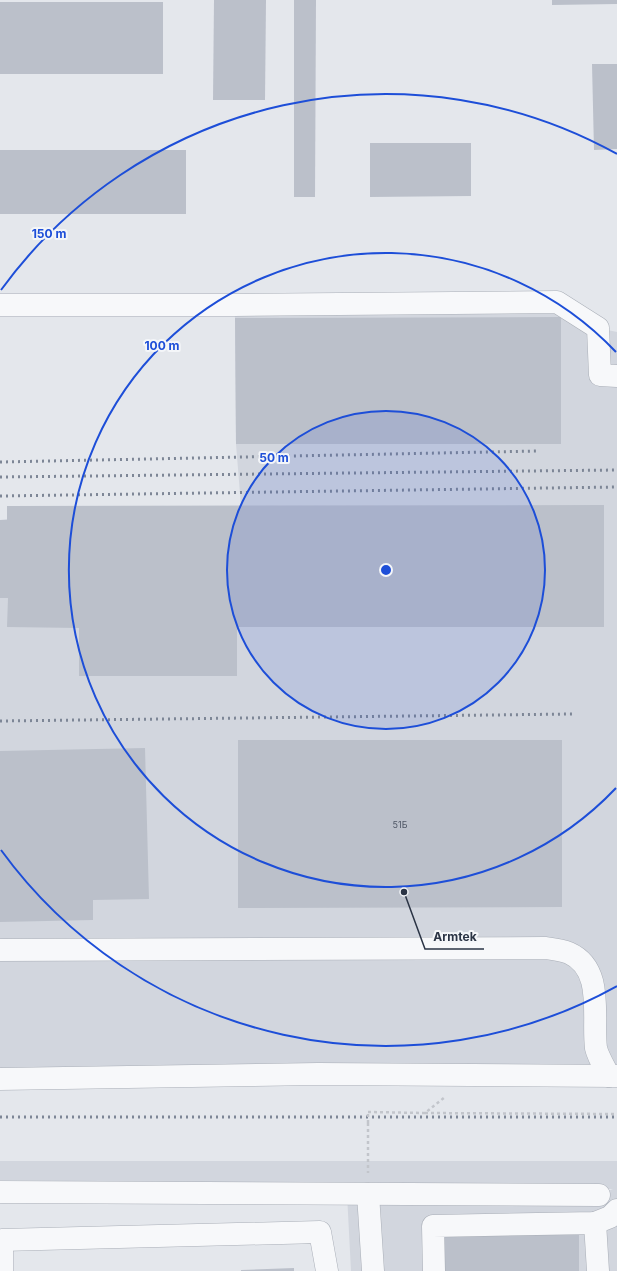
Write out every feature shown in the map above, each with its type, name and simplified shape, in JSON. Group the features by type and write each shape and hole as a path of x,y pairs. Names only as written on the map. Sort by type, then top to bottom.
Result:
{"street":[{"path":"0,305 234,305 557,302 598,328 600,375 617,376"},
{"path":"0,950 545,948 570,954 584,966 592,981 596,1009 596,1049 613,1076"},
{"path":"0,1079 318,1074 613,1076"},
{"path":"0,1192 599,1195"},
{"path":"368,1194 373,1271"},
{"path":"434,1271 433,1226 595,1223 610,1217 617,1210"},
{"path":"595,1223 598,1271"},
{"path":"2,1271 2,1240 320,1232 327,1271"}],"path":[{"path":"425,1113 471,1075"},
{"path":"368,1194 368,1112 617,1114"}],"shaded area":[{"path":"557,302 598,328 617,332 617,1076 0,1079 0,520 7,519 7,506 241,506 236,444 234,305"},
{"path":"0,1161 617,1161 617,1271 351,1271 347,1194 599,1195 613,1189 0,1180"}],"building":[{"path":"214,0 266,0 265,100 213,100"},
{"path":"294,0 316,0 315,197 294,197"},
{"path":"552,0 617,0 617,4 552,5"},
{"path":"0,2 163,2 163,74 0,74"},
{"path":"592,64 617,64 617,149 594,150"},
{"path":"370,143 471,143 471,196 370,197"},
{"path":"0,150 186,150 186,214 0,214"},
{"path":"561,317 561,444 236,444 235,318"},
{"path":"604,505 604,627 237,627 237,676 79,676 79,628 7,627 8,598 0,598 0,520 7,520 7,506"},
{"path":"238,740 562,740 562,907 238,908"},
{"path":"145,748 149,899 93,900 93,920 0,922 0,751"},
{"path":"444,1235 579,1235 579,1271 444,1271"},
{"path":"294,1268 294,1271 241,1271 241,1270"}],"railway":[{"path":"0,462 537,451"},
{"path":"0,477 617,470"},
{"path":"0,496 617,487"},
{"path":"0,721 572,714"},
{"path":"0,1117 617,1117"}],"place":[{"name":"Armtek","path":"404,892"}]}
